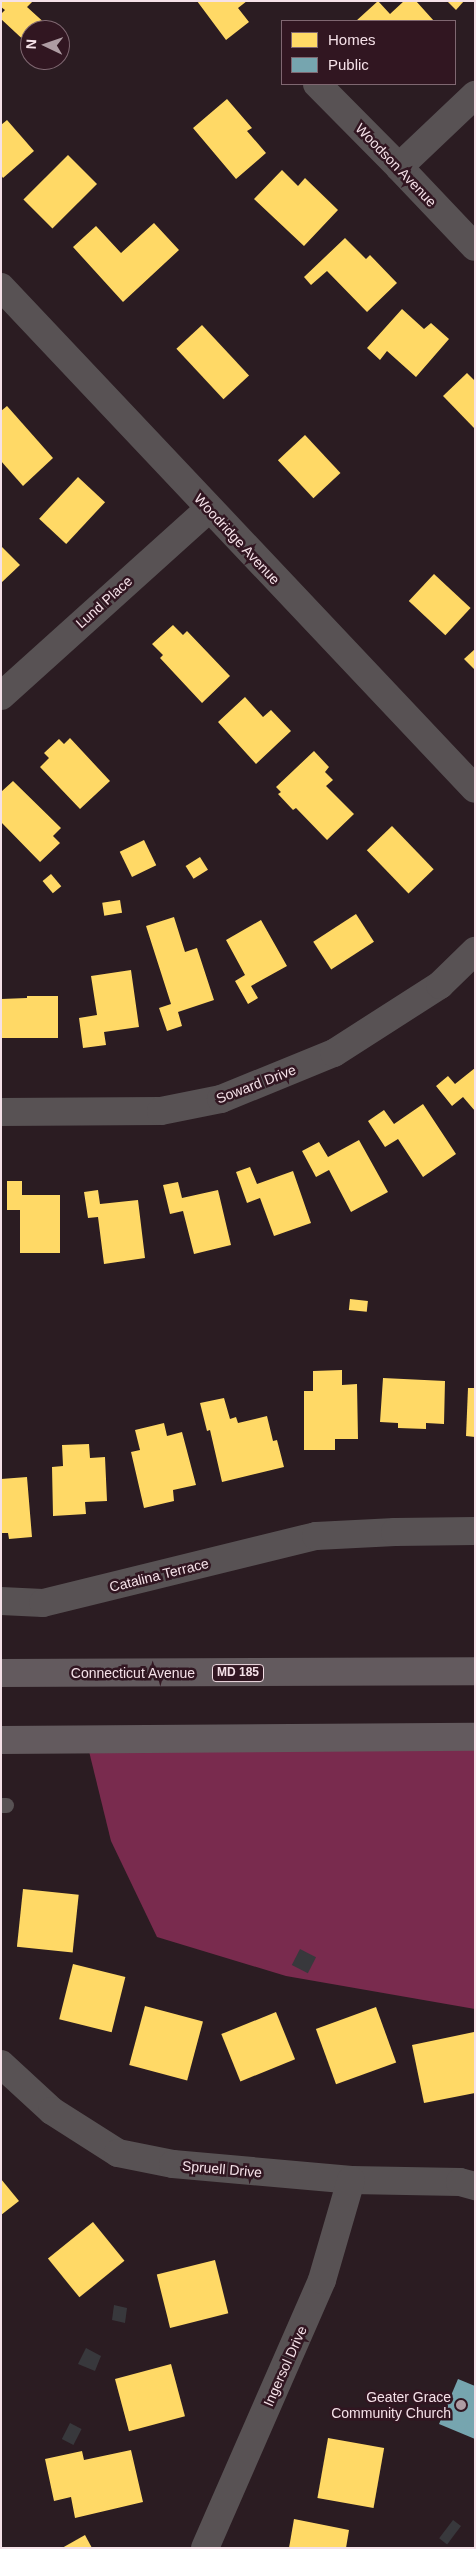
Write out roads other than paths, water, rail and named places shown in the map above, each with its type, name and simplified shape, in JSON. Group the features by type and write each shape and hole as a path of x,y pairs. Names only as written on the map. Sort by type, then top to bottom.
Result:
{"main road":[{"name":"Connecticut Avenue","path":"1,1673 475,1671"},
{"path":"1,1740 475,1737"}],"street":[{"name":"Woodson Avenue","path":"318,85 399,166 475,248"},
{"path":"399,166 475,95"},
{"name":"Woodridge Avenue","path":"1,287 475,790"},
{"name":"Lund Place","path":"1,696 209,509"},
{"name":"Soward Drive","path":"1,1112 161,1111 221,1099 334,1053 440,985 475,951"},
{"name":"Catalina Terrace","path":"1,1601 43,1603 316,1536 395,1532 475,1531"},
{"name":"Spruell Drive","path":"2,2065 52,2112 118,2153 173,2164 351,2180 460,2182 475,2186"},
{"name":"Ingersol Drive","path":"205,2548 322,2280 351,2180"}],"place":[{"name":"Geater Grace Community Church","path":"461,2405"}]}
